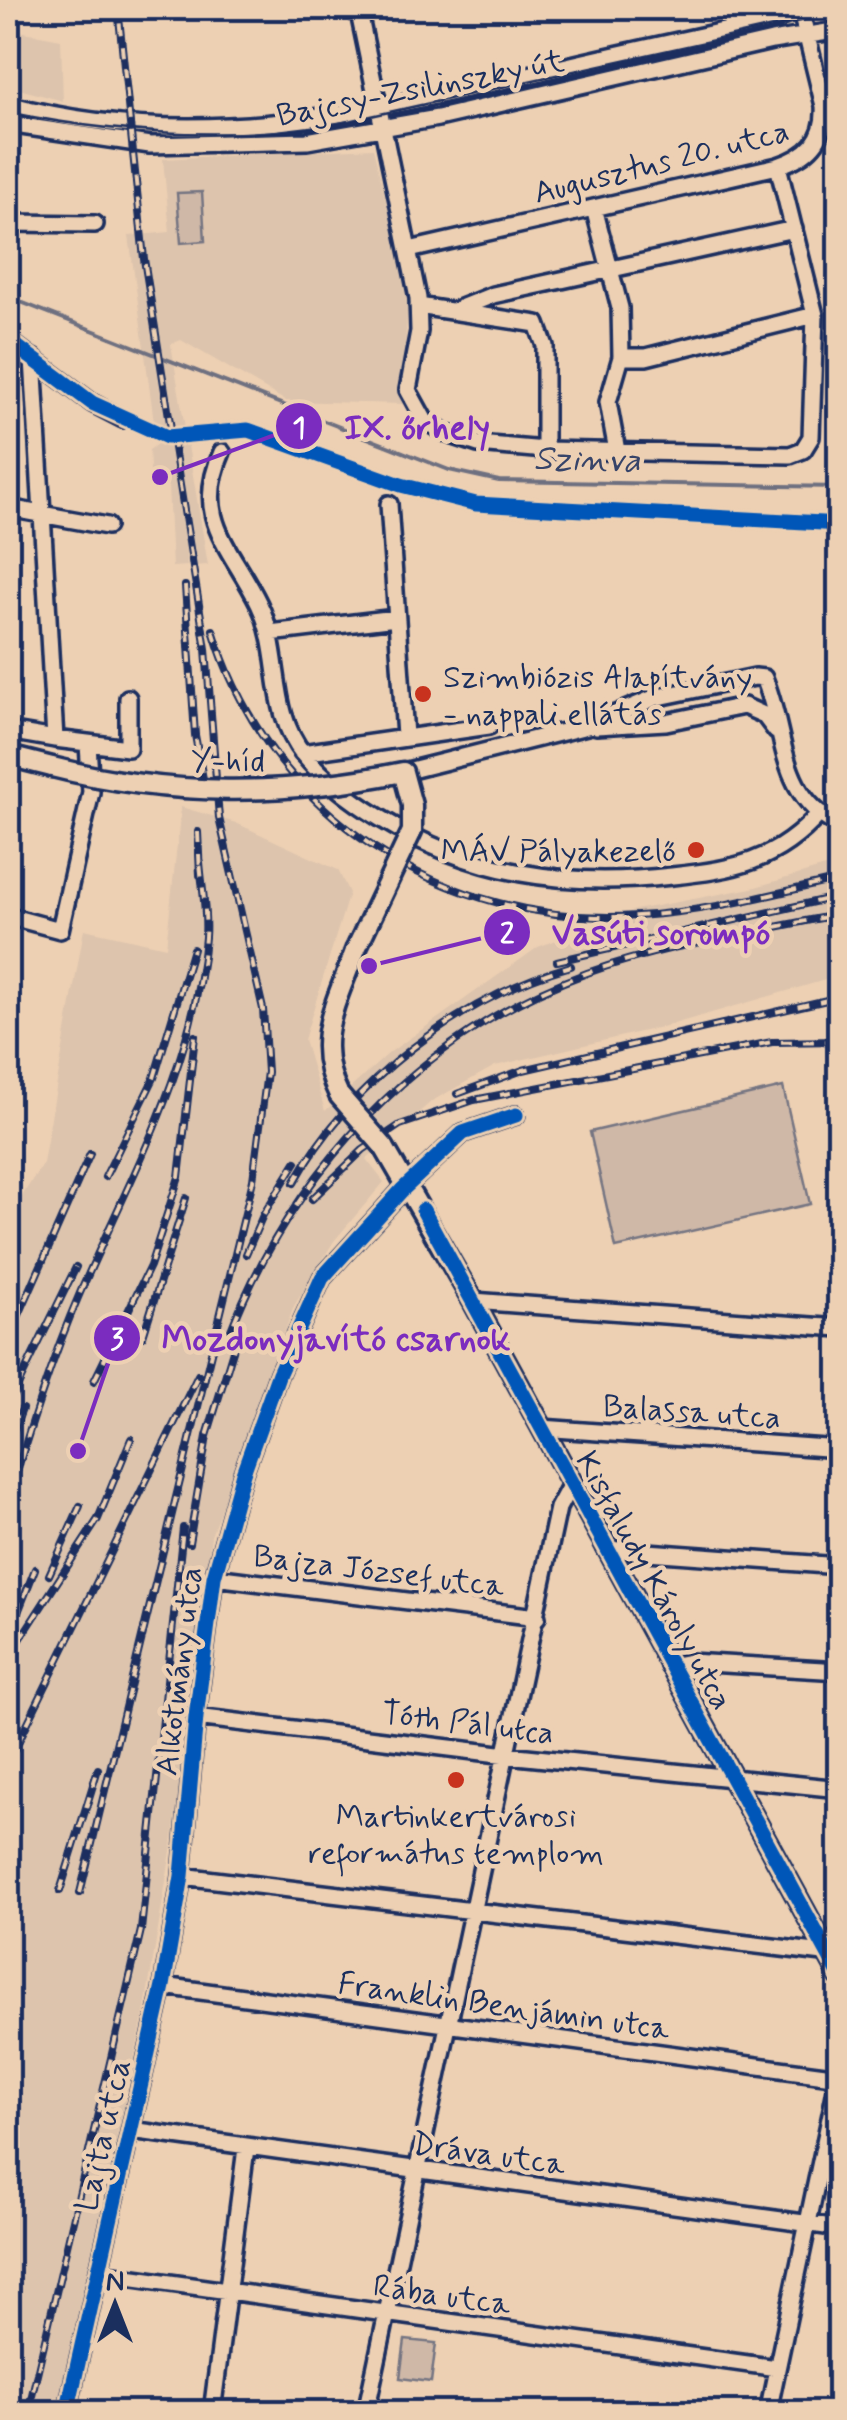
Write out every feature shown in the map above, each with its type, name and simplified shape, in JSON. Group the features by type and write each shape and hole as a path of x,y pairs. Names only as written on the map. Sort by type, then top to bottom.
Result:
{"main road":[{"name":"Y-híd","path":"8,756 136,785 225,792 321,787 404,772"},
{"name":"Kisfaludy Károly utca","path":"404,772 412,804 412,831 356,951 324,1050 327,1068 339,1095 409,1184 670,1666 834,1954 840,1976"}],"street":[{"path":"358,8 418,306 408,390 412,404 425,422 448,434 478,444 545,450 790,456 803,450 812,437 814,315 778,166"},
{"name":"Bajcsy-Zsilinszky út","path":"8,104 92,120 191,128 258,126 376,111 768,21 803,8"},
{"name":"Augusztus 20. utca","path":"409,250 778,166 809,152 825,121 803,8"},
{"name":"Bajcsy-Zsilinszky út","path":"8,124 116,143 277,144 380,130 772,40 840,30"},
{"path":"594,208 620,308 621,358 608,402 617,451"},
{"path":"8,223 94,224"},
{"path":"458,309 492,295 794,230"},
{"path":"418,306 524,320 542,332 545,450"},
{"path":"621,358 646,358 814,315"},
{"path":"8,340 92,403 123,419"},
{"path":"34,358 55,739"},
{"path":"222,452 212,474 213,523 258,603 270,633 282,718 302,752 338,788 402,832 488,869 541,879 598,882 745,867 784,848 820,813"},
{"path":"389,504 405,736"},
{"path":"8,508 108,526"},
{"path":"270,633 396,618"},
{"path":"588,726 654,698 734,679 764,678 794,783 820,813 840,826"},
{"path":"8,731 128,748 128,698"},
{"path":"588,726 666,722 744,706 764,715 777,732"},
{"path":"302,752 488,726"},
{"name":"Y-híd","path":"404,772 588,726"},
{"path":"8,916 60,930 90,792 88,744"},
{"name":"Alkotmány utca","path":"163,1986 182,1876 214,1577 243,1473 279,1373 322,1278 409,1184 463,1133 516,1115"},
{"path":"473,1300 840,1328"},
{"name":"Balassa utca","path":"541,1428 840,1449"},
{"path":"366,2412 558,1508 572,1482"},
{"path":"606,1549 840,1566"},
{"name":"Bajza József utca","path":"214,1577 537,1617"},
{"path":"670,1666 690,1662 840,1671"},
{"name":"Tóth Pál utca","path":"196,1717 507,1756 840,1789"},
{"path":"182,1876 834,1954"},
{"name":"Franklin Benjámin utca","path":"163,1986 839,2075"},
{"name":"Lajta utca","path":"67,2412 163,1986"},
{"path":"768,2412 839,2075"},
{"name":"Dráva utca","path":"131,2130 840,2228"},
{"path":"212,2412 246,2148"},
{"name":"Rába utca","path":"99,2273 777,2368"}],"shaded area":[{"path":"8,29 61,39 63,101 8,86"},
{"path":"373,148 408,288 403,404 286,401 181,340 171,344 208,565 193,566 182,495 187,566 172,567 168,486 151,486 149,450 157,444 129,236 170,232 163,159"},
{"path":"202,192 205,241 181,243 177,193"},
{"path":"181,807 236,823 338,870 349,893 304,1040 325,1111 389,1053 538,947 635,910 752,888 839,863 839,976 670,1025 495,1066 432,1101 366,1159 384,1182 334,1241 294,1306 211,1536 172,1845 144,2014 56,2412 8,2412 8,1218 43,1163 84,929 166,947"},
{"path":"783,1087 810,1204 616,1248 590,1132"},
{"path":"405,2340 436,2343 431,2382 400,2378"}],"waterway":[{"name":"Szinva","path":"8,297 449,470 499,481 840,487"}],"tram line":[{"path":"8,112 123,130 200,134 317,128 840,12"}],"railway":[{"path":"80,1893 253,1180 267,1072 263,1009 219,818 206,649 144,259 118,8"},
{"path":"185,586 195,735 203,779"},
{"path":"213,630 239,696 276,755 321,805 374,847 434,880 498,903 567,915 638,916 714,906 840,879"},
{"path":"198,832 200,875"},
{"path":"8,1501 59,1344 158,1120 188,1030 205,937 200,862"},
{"path":"557,961 840,896"},
{"path":"226,1343 252,1282 285,1223 323,1169 366,1118 415,1073 468,1033 526,1000 618,963 680,946 840,914"},
{"path":"105,1177 154,1078 193,949"},
{"path":"294,1183 346,1111 412,1048 489,999 571,966"},
{"path":"457,1094 523,1070 840,997"},
{"path":"94,1381 150,1266 179,1177 195,1036"},
{"path":"312,1199 363,1150 400,1125 474,1100 772,1042 840,1041"},
{"path":"8,1340 90,1154"},
{"path":"246,1254 263,1215 296,1162"},
{"path":"143,1336 186,1198"},
{"path":"8,1406 76,1267"},
{"path":"189,1543 207,1436 238,1334"},
{"path":"8,1763 198,1375"},
{"path":"8,1446 22,1409"},
{"path":"8,1658 98,1519 131,1439"},
{"path":"49,1575 80,1506"},
{"path":"28,2412 141,1930 183,1528"},
{"path":"8,1638 35,1569"},
{"path":"60,1891 98,1769"}],"cycle path":[{"path":"8,340 92,403 167,437 248,430 401,485 476,504 840,524"},
{"path":"67,2412 163,1986 182,1876 214,1577 243,1473 279,1373 322,1278 402,1190 463,1133 516,1115"},
{"path":"423,1210 840,1976"}],"place":[{"name":"IX. őrhely","path":"160,477"},
{"name":"Szimbiózis Alapítvány - nappali ellátás","path":"423,694"},
{"name":"MÁV Pályakezelő","path":"696,850"},
{"name":"Vasúti sorompó","path":"369,966"},
{"name":"Mozdonyjavító csarnok","path":"78,1451"},
{"name":"Martinkertvárosi református templom","path":"456,1780"}]}
